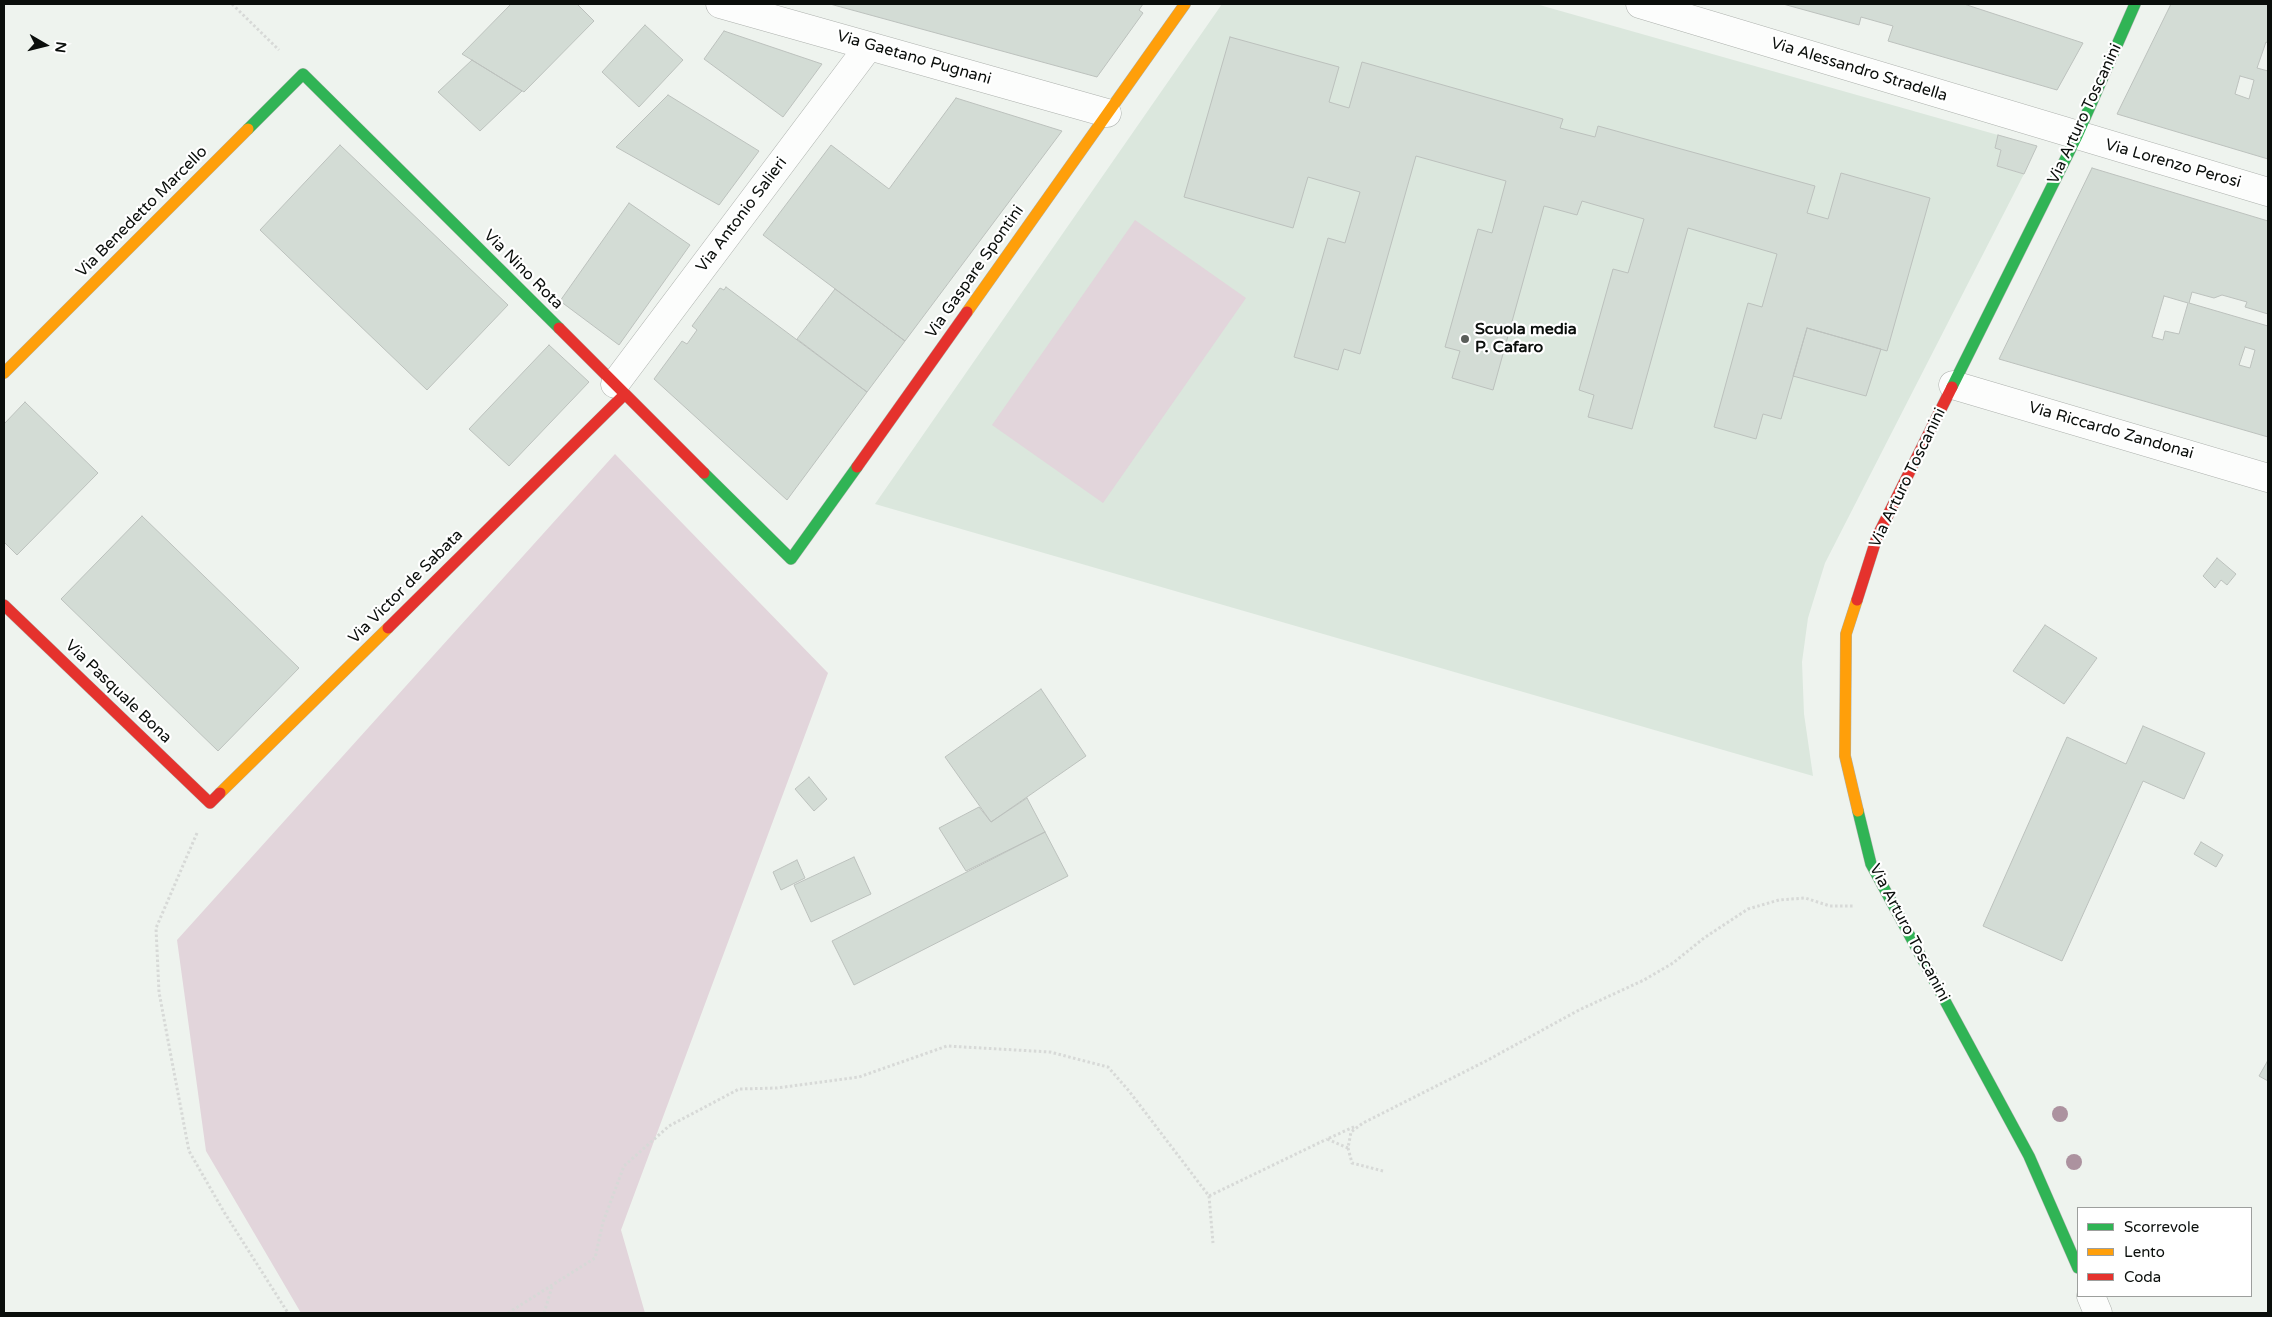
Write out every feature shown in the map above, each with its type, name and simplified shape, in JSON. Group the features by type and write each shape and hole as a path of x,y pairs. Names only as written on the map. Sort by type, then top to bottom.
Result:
{"street":[{"name":"Via Gaetano Pugnani","path":"720,4 776,11 869,46 1107,113"},
{"name":"Via Gaspare Spontini","path":"791,559 1185,4"},
{"name":"Via Alessandro Stradella","path":"1640,4 2077,136"},
{"name":"Via Arturo Toscanini","path":"2077,1266 2029,1156 1871,864 1845,756 1846,634 1877,537 2077,136 2135,4"},
{"name":"Via Antonio Salieri","path":"620,389 869,46"},
{"name":"Via Benedetto Marcello","path":"4,373 302,74"},
{"name":"Via Nino Rota","path":"302,74 791,559"},
{"name":"Via Lorenzo Perosi","path":"2077,136 2268,192"},
{"name":"Via Riccardo Zandonai","path":"1954,385 2268,478"},
{"name":"Via Victor de Sabata","path":"210,803 620,389"},
{"name":"Via Pasquale Bona","path":"4,605 210,803"},
{"path":"2090,1297 2098,1313"}],"path":[{"path":"232,4 302,74"},
{"path":"210,803 156,928 159,992 189,1151 224,1212 288,1313"},
{"path":"1209,1196 1363,1123 1495,1056 1579,1010 1644,980 1672,963 1704,938 1748,909 1779,900 1806,898 1830,906 1860,906 1875,901 1886,892"},
{"path":"508,1313 552,1287 595,1258 603,1222 624,1166 669,1126 740,1089 776,1088 859,1077 947,1046 1050,1052 1108,1067 1130,1091 1209,1196 1213,1243"},
{"path":"1363,1123 1351,1132 1348,1148 1352,1163 1383,1171"},
{"path":"1327,1140 1348,1148"},
{"path":"544,1313 552,1287"}],"shaded area":[{"name":"Scuola media P. Cafaro","path":"1222,4 1536,4 1998,135 1995,147 2001,150 1997,166 2024,174 1825,563 1808,618 1802,662 1804,714 1813,776 875,504"},
{"path":"1135,220 1246,298 1103,503 992,425"},
{"path":"615,454 828,673 621,1230 645,1313 301,1313 206,1151 177,940"}],"building":[{"path":"511,4 577,4 594,21 524,92 462,54"},
{"path":"830,4 1143,4 1139,10 1143,13 1097,77"},
{"path":"1783,4 1964,4 2083,43 2057,90 1888,41 1893,26 1861,17 1859,25"},
{"path":"2171,4 2268,4 2268,43 2266,42 2257,68 2268,71 2268,159 2117,114","holes":["2240,76 2254,80 2249,99 2235,94"]},
{"path":"645,25 683,60 639,107 602,72"},
{"path":"724,31 822,64 783,117 704,59"},
{"path":"1230,37 1339,67 1329,102 1349,108 1362,62 1563,119 1560,128 1595,137 1598,126 1815,186 1807,213 1828,219 1841,173 1930,198 1887,351 1807,328 1781,419 1763,414 1756,439 1714,427 1748,303 1762,307 1777,254 1688,228 1632,429 1588,417 1594,395 1579,390 1613,269 1628,273 1644,219 1582,201 1577,215 1544,206 1493,390 1452,378 1460,351 1445,347 1478,229 1492,233 1506,181 1416,156 1360,354 1344,349 1338,370 1294,357 1328,238 1345,243 1360,192 1308,177 1293,228 1184,197"},
{"path":"472,60 522,91 480,131 438,92"},
{"path":"668,95 759,151 719,205 616,147"},
{"path":"956,98 1062,131 905,341 763,235 831,145 889,189"},
{"path":"1998,135 2037,146 2024,174 1997,166 2001,150 1995,148"},
{"path":"340,145 508,305 427,390 260,230"},
{"path":"2092,168 2268,221 2268,314 2245,307 2247,302 2222,295 2214,298 2192,292 2189,303 2268,326 2268,437 1999,359","holes":["2164,296 2188,303 2179,334 2165,331 2163,340 2152,337","2245,347 2255,350 2250,368 2239,365"]},
{"path":"629,203 690,245 619,345 560,301"},
{"path":"726,287 867,392 787,500 654,379 682,341 687,344 697,330 692,326 720,288 724,290"},
{"path":"835,289 905,341 867,392 797,339"},
{"path":"1807,328 1881,349 1866,396 1793,376"},
{"path":"549,345 589,382 509,466 469,429"},
{"path":"25,402 98,473 17,555 4,542 4,424"},
{"path":"142,516 299,668 218,751 61,599"},
{"path":"2217,558 2236,574 2227,585 2221,580 2215,588 2203,576"},
{"path":"2045,625 2097,658 2064,704 2013,671"},
{"path":"1041,689 1086,756 991,822 945,757"},
{"path":"2143,726 2205,753 2184,799 2143,781 2062,961 1983,926 2067,737 2126,764"},
{"path":"809,777 827,799 814,811 795,789"},
{"path":"1027,798 1045,832 966,871 939,828 979,807 991,822"},
{"path":"1045,832 1068,876 854,985 832,941"},
{"path":"2201,842 2223,855 2216,867 2194,854"},
{"path":"854,857 871,894 811,922 794,885"},
{"path":"797,860 805,878 781,890 773,872"},
{"path":"2268,1063 2268,1081 2259,1076"}],"traffic: fast":[{"path":"1952,387 2077,136 2135,4"},
{"path":"248,129 303,74 559,328"},
{"path":"704,473 791,559 857,467"},
{"path":"1858,811 1871,864 2029,1156 2077,1266"}],"traffic: slow":[{"path":"967,312 1185,4"},
{"path":"4,373 248,129"},
{"path":"1857,600 1846,634 1845,756 1858,811"},
{"path":"220,793 388,628"}],"traffic: jam":[{"path":"857,467 967,312"},
{"path":"559,328 704,473"},
{"path":"1857,600 1877,537 1952,387"},
{"path":"388,628 625,394"},
{"path":"4,605 210,803 220,793"}],"place":[{"name":"Scuola media P. Cafaro","path":"1465,339"}]}
